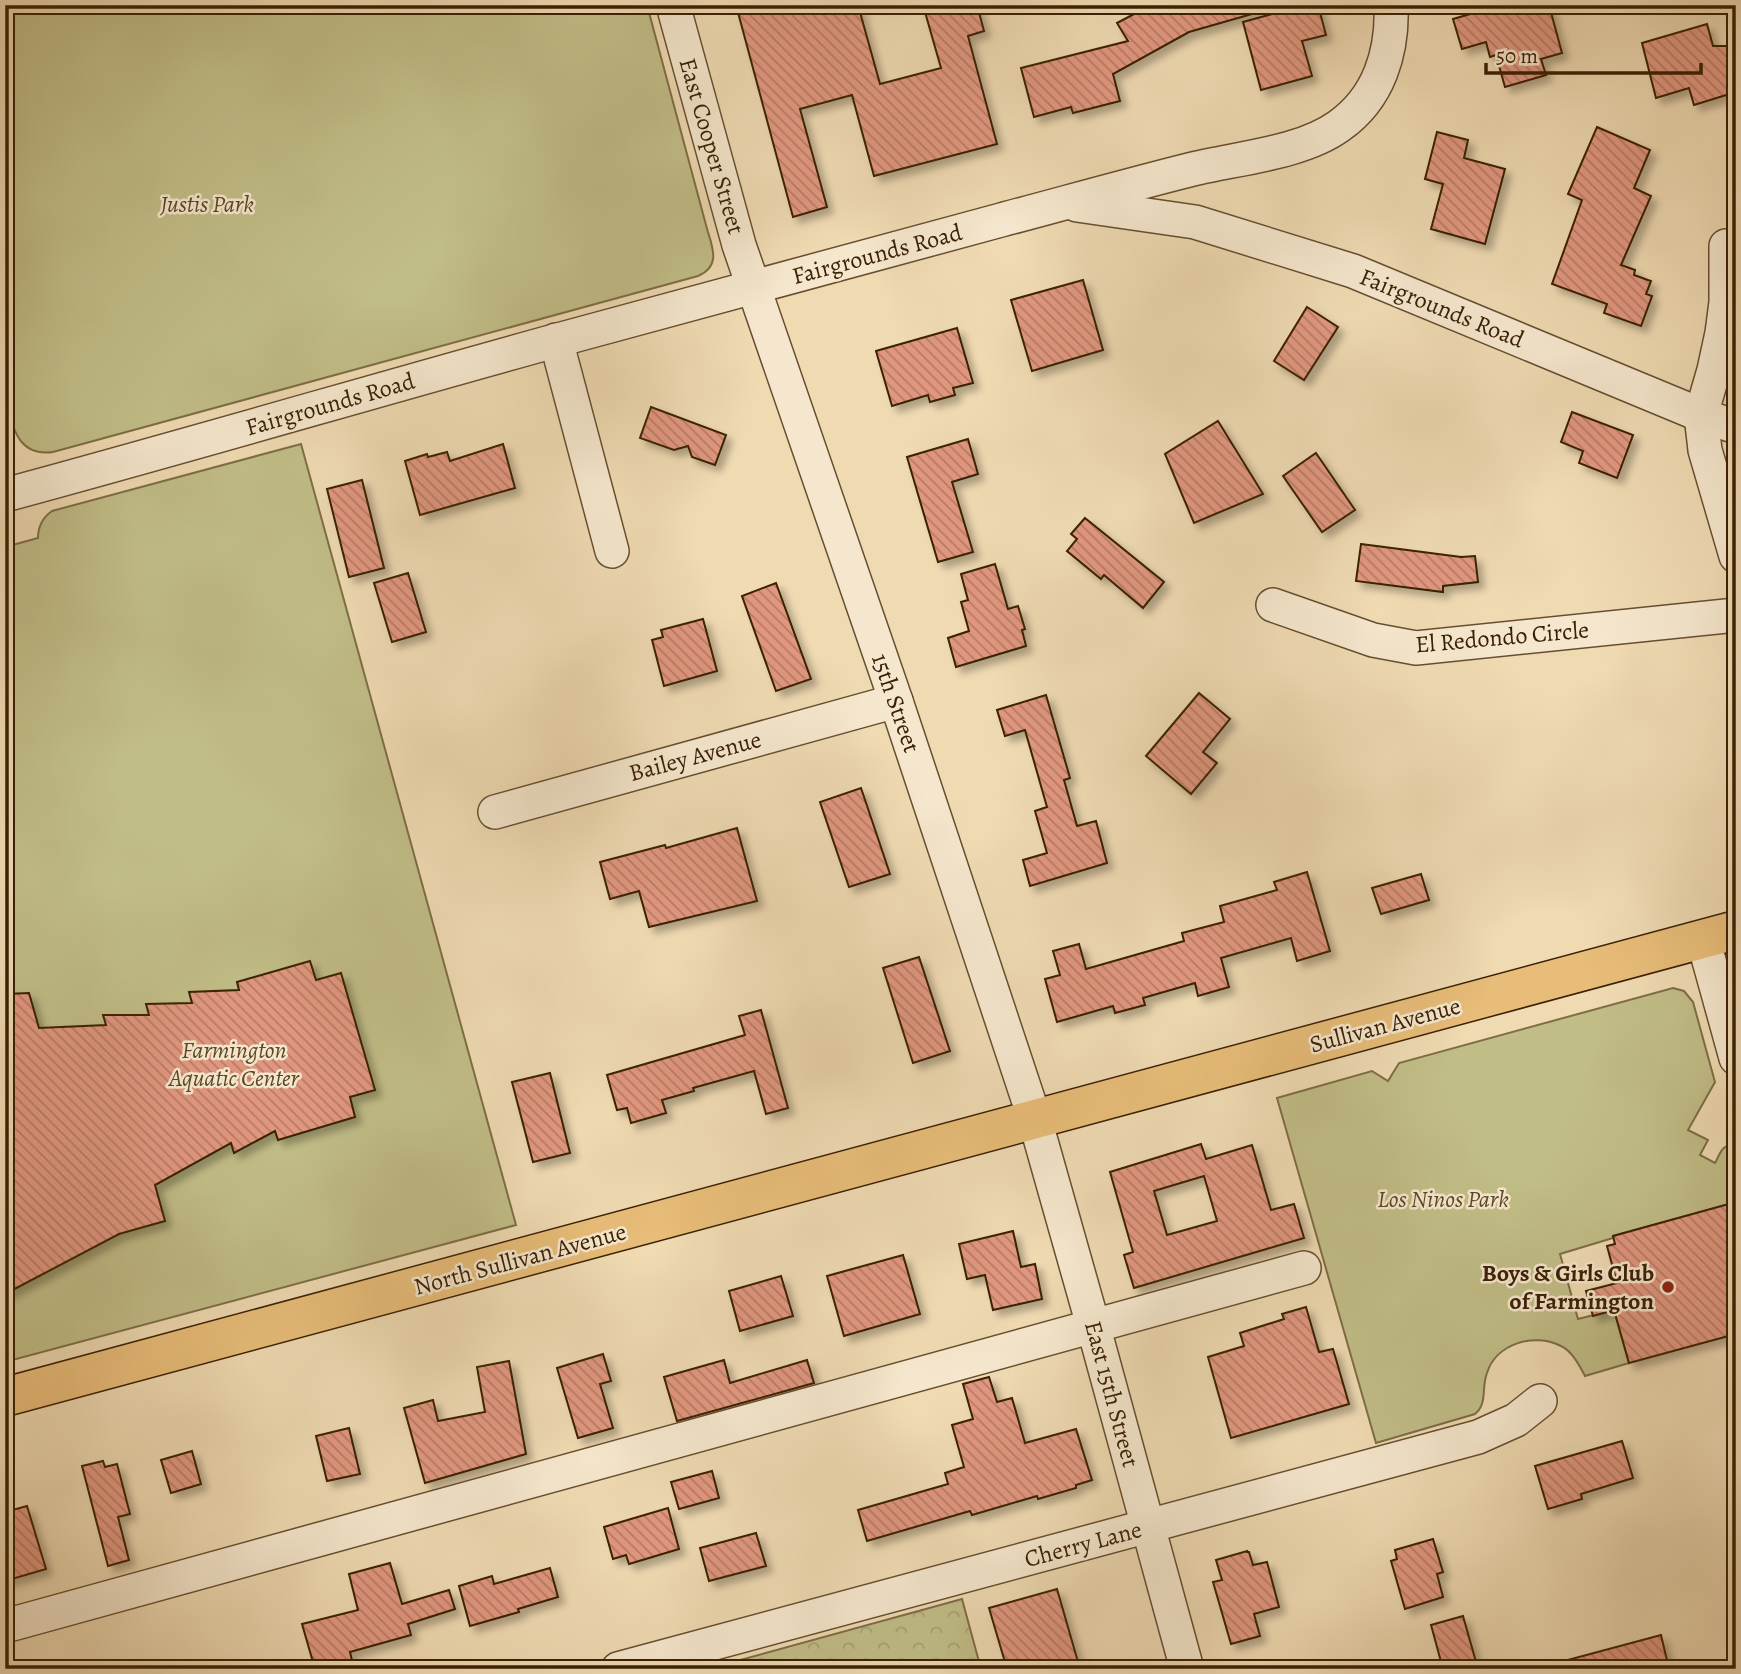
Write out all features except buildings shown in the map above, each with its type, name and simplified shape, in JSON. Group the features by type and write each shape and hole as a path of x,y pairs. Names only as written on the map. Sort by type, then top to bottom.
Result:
{"main road":[{"name":"Sullivan Avenue","path":"1035,1120 1719,935"},
{"name":"North Sullivan Avenue","path":"5,1397 1035,1120"}],"street":[{"name":"East Cooper Street","path":"673,5 753,287"},
{"path":"1064,204 1194,169 1292,147 1338,127 1361,108 1378,80 1388,50 1391,5"},
{"name":"Fairgrounds Road","path":"6,490 1064,204 1195,222 1353,271 1700,415 1736,427"},
{"path":"1726,246 1726,302 1722,333 1700,415 1706,450 1736,556"},
{"name":"15th Street","path":"753,287 896,701 1035,1120"},
{"path":"556,340 612,551"},
{"name":"El Redondo Circle","path":"1273,605 1373,640 1416,648 1736,615"},
{"name":"Bailey Avenue","path":"495,812 896,701"},
{"path":"1719,935 1736,1058"},
{"name":"East 15th Street","path":"1035,1120 1187,1669"},
{"path":"5,1626 1304,1268"},
{"name":"Cherry Lane","path":"618,1669 1478,1437 1516,1420 1540,1401"}],"green space":[{"name":"Justis Park","path":"5,5 647,5 712,247 713,260 706,271 698,276 53,452 31,449 18,437 5,398"},
{"name":"Farmington Aquatic Center","path":"301,444 516,1225 5,1362 5,547 38,538 41,523 52,511"},
{"name":"Los Ninos Park","path":"1673,988 1684,991 1693,1002 1715,1082 1688,1130 1708,1140 1700,1155 1715,1163 1723,1148 1733,1146 1736,1156 1736,1202 1613,1236 1560,1254 1578,1319 1614,1310 1629,1363 1585,1376 1572,1355 1561,1346 1539,1340 1517,1343 1507,1348 1492,1363 1485,1379 1482,1405 1475,1414 1376,1443 1277,1098 1372,1071 1388,1081 1399,1063"},
{"path":"962,1599 981,1669 711,1668"}],"place":[{"name":"Boys & Girls Club of Farmington","path":"1668,1287"}]}
